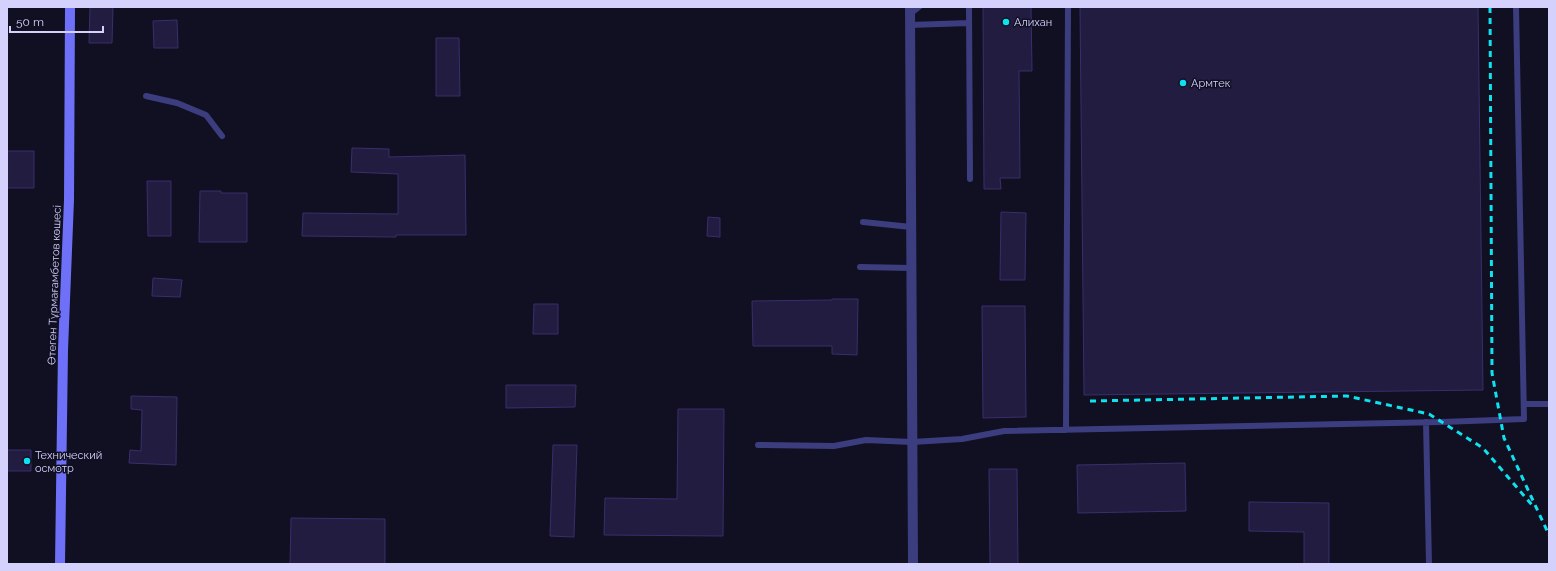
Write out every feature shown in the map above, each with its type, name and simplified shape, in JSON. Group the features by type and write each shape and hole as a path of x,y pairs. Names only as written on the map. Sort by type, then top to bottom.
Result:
{"street":[{"name":"Өтеген Тұрмағамбетов көшесі","path":"60,564 63,350 69,200 70,7"},
{"path":"910,11 913,564"}],"lane":[{"path":"910,11 919,7"},
{"path":"969,7 970,179"},
{"path":"1066,430 1068,7"},
{"path":"758,445 834,446 866,440 912,442 962,439 1004,431 1524,419 1516,7"},
{"path":"910,25 969,23"},
{"path":"146,96 177,103 206,115 222,136"},
{"path":"863,222 911,227"},
{"path":"860,267 911,268"},
{"path":"1524,404 1549,404"},
{"path":"1426,422 1429,564"}],"building":[{"path":"90,7 113,7 112,43 89,43"},
{"path":"983,7 1031,7 1032,71 1019,71 1020,178 1000,178 1001,189 984,189"},
{"path":"1080,7 1478,7 1483,390 1084,395"},
{"path":"177,20 178,48 154,48 153,21"},
{"path":"436,38 459,38 460,96 436,96"},
{"path":"352,148 389,149 389,157 465,155 466,235 396,235 396,237 302,236 303,213 398,214 398,174 351,172"},
{"path":"7,151 34,151 34,188 7,188"},
{"path":"147,181 171,181 171,236 148,236"},
{"path":"200,191 247,193 247,242 199,242"},
{"path":"1001,212 1026,213 1025,280 1000,280"},
{"path":"708,217 720,218 720,237 707,236"},
{"path":"153,278 182,280 180,297 152,296"},
{"path":"858,299 857,355 832,354 832,346 753,346 752,301"},
{"path":"534,304 558,304 558,334 533,334"},
{"path":"982,306 1025,306 1026,417 983,418"},
{"path":"506,385 576,385 575,407 506,408"},
{"path":"131,396 177,397 176,465 129,463 130,450 141,451 142,410 131,409"},
{"path":"678,409 724,409 723,536 604,535 605,498 677,499"},
{"path":"553,445 577,445 574,537 550,536"},
{"path":"7,450 31,450 31,471 7,471"},
{"path":"1185,463 1186,511 1078,513 1077,465"},
{"path":"989,469 1017,469 1018,564 990,564"},
{"path":"1249,502 1329,503 1329,564 1304,564 1304,532 1249,531"},
{"path":"291,518 385,519 385,564 290,564"}],"railway":[{"path":"1490,7 1492,373 1504,438 1549,535"},
{"path":"1090,401 1347,396 1429,414 1483,448 1532,505"}],"place":[{"name":"Алихан","path":"1006,22"},
{"name":"Армтек","path":"1183,83"},
{"name":"Технический осмотр","path":"27,461"}]}
